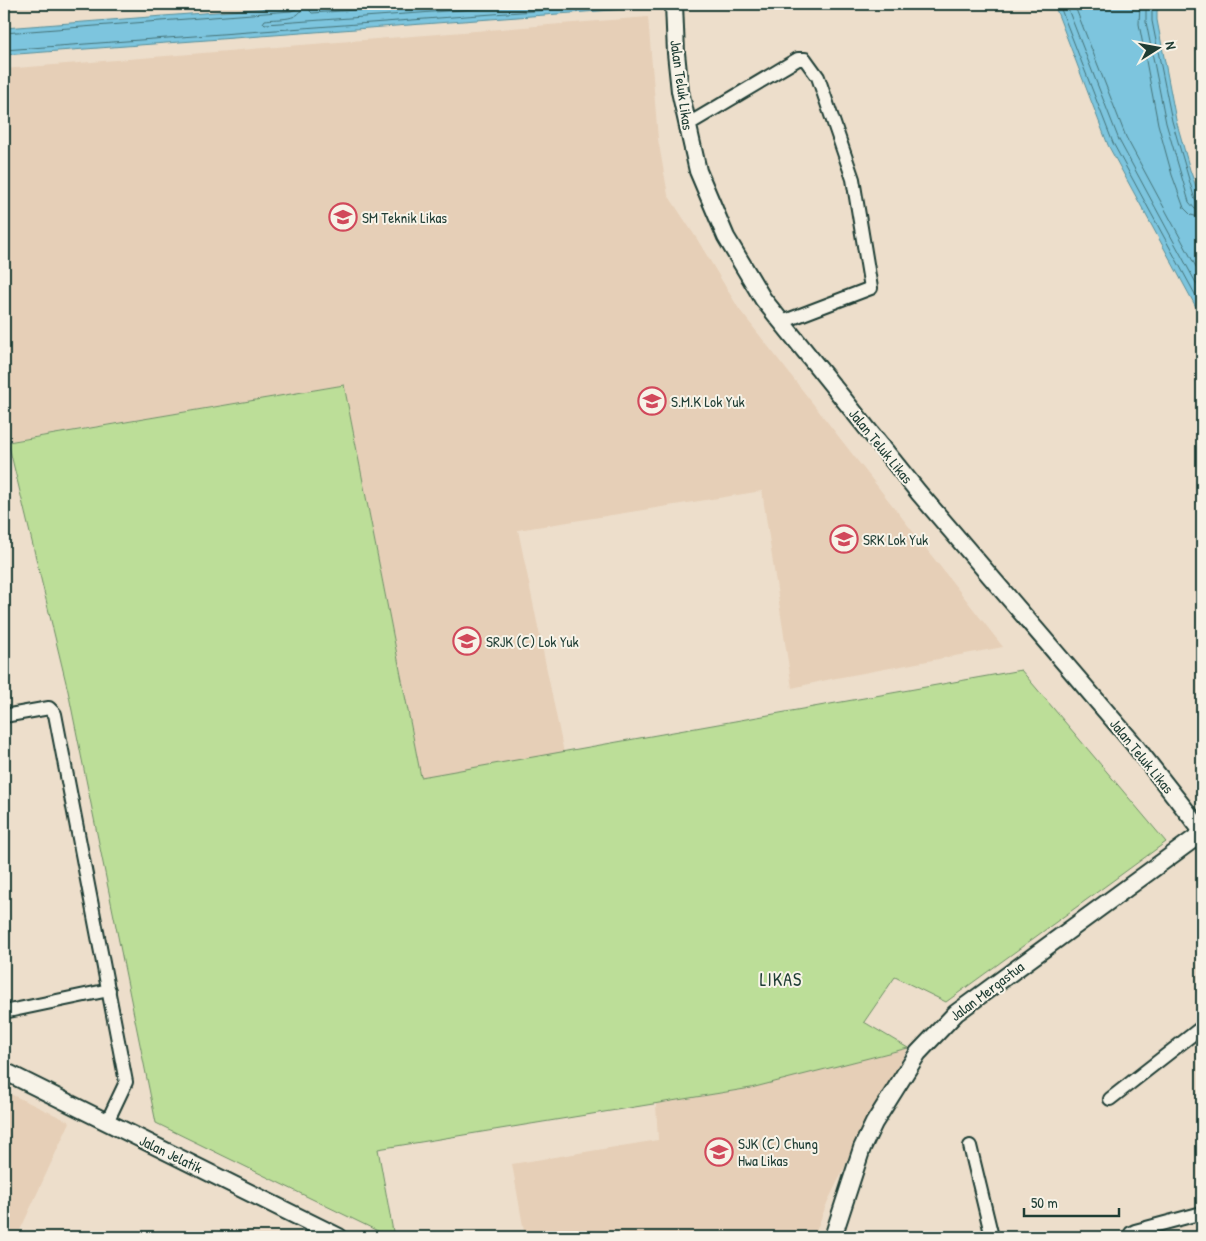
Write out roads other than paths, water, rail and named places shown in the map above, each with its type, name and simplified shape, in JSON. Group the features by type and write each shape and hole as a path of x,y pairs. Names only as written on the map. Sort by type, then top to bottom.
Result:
{"street":[{"name":"Jalan Teluk Likas","path":"674,6 677,68 687,125 698,171 726,237 764,299 919,493 1133,743 1202,832"},
{"path":"687,125 798,59 805,59 818,77 853,179 872,288 782,322"},
{"path":"4,716 49,708 55,714 126,1082 107,1122"},
{"name":"Jalan Mergastua","path":"832,1237 862,1148 874,1123 918,1053 956,1012 1202,832"},
{"path":"4,1012 109,990"},
{"path":"1110,1099 1202,1027"},
{"name":"Jalan Jelatik","path":"4,1071 339,1237"},
{"path":"970,1146 992,1237"},
{"path":"1129,1237 1130,1233 1135,1231 1202,1213"}],"water":[{"path":"323,4 693,4 4,55 4,28"},
{"path":"1054,4 1162,4 1157,11 1157,20 1176,120 1190,170 1202,203 1202,318 1108,145"}],"place":[{"name":"SM Teknik Likas","path":"343,217"},
{"name":"S.M.K Lok Yuk","path":"652,401"},
{"name":"SRK Lok Yuk","path":"844,539"},
{"name":"SRJK (C) Lok Yuk","path":"467,641"},
{"name":"SJK (C) Chung Hwa Likas","path":"719,1152"}],"district":[{"name":"LIKAS","path":"781,979"}]}
